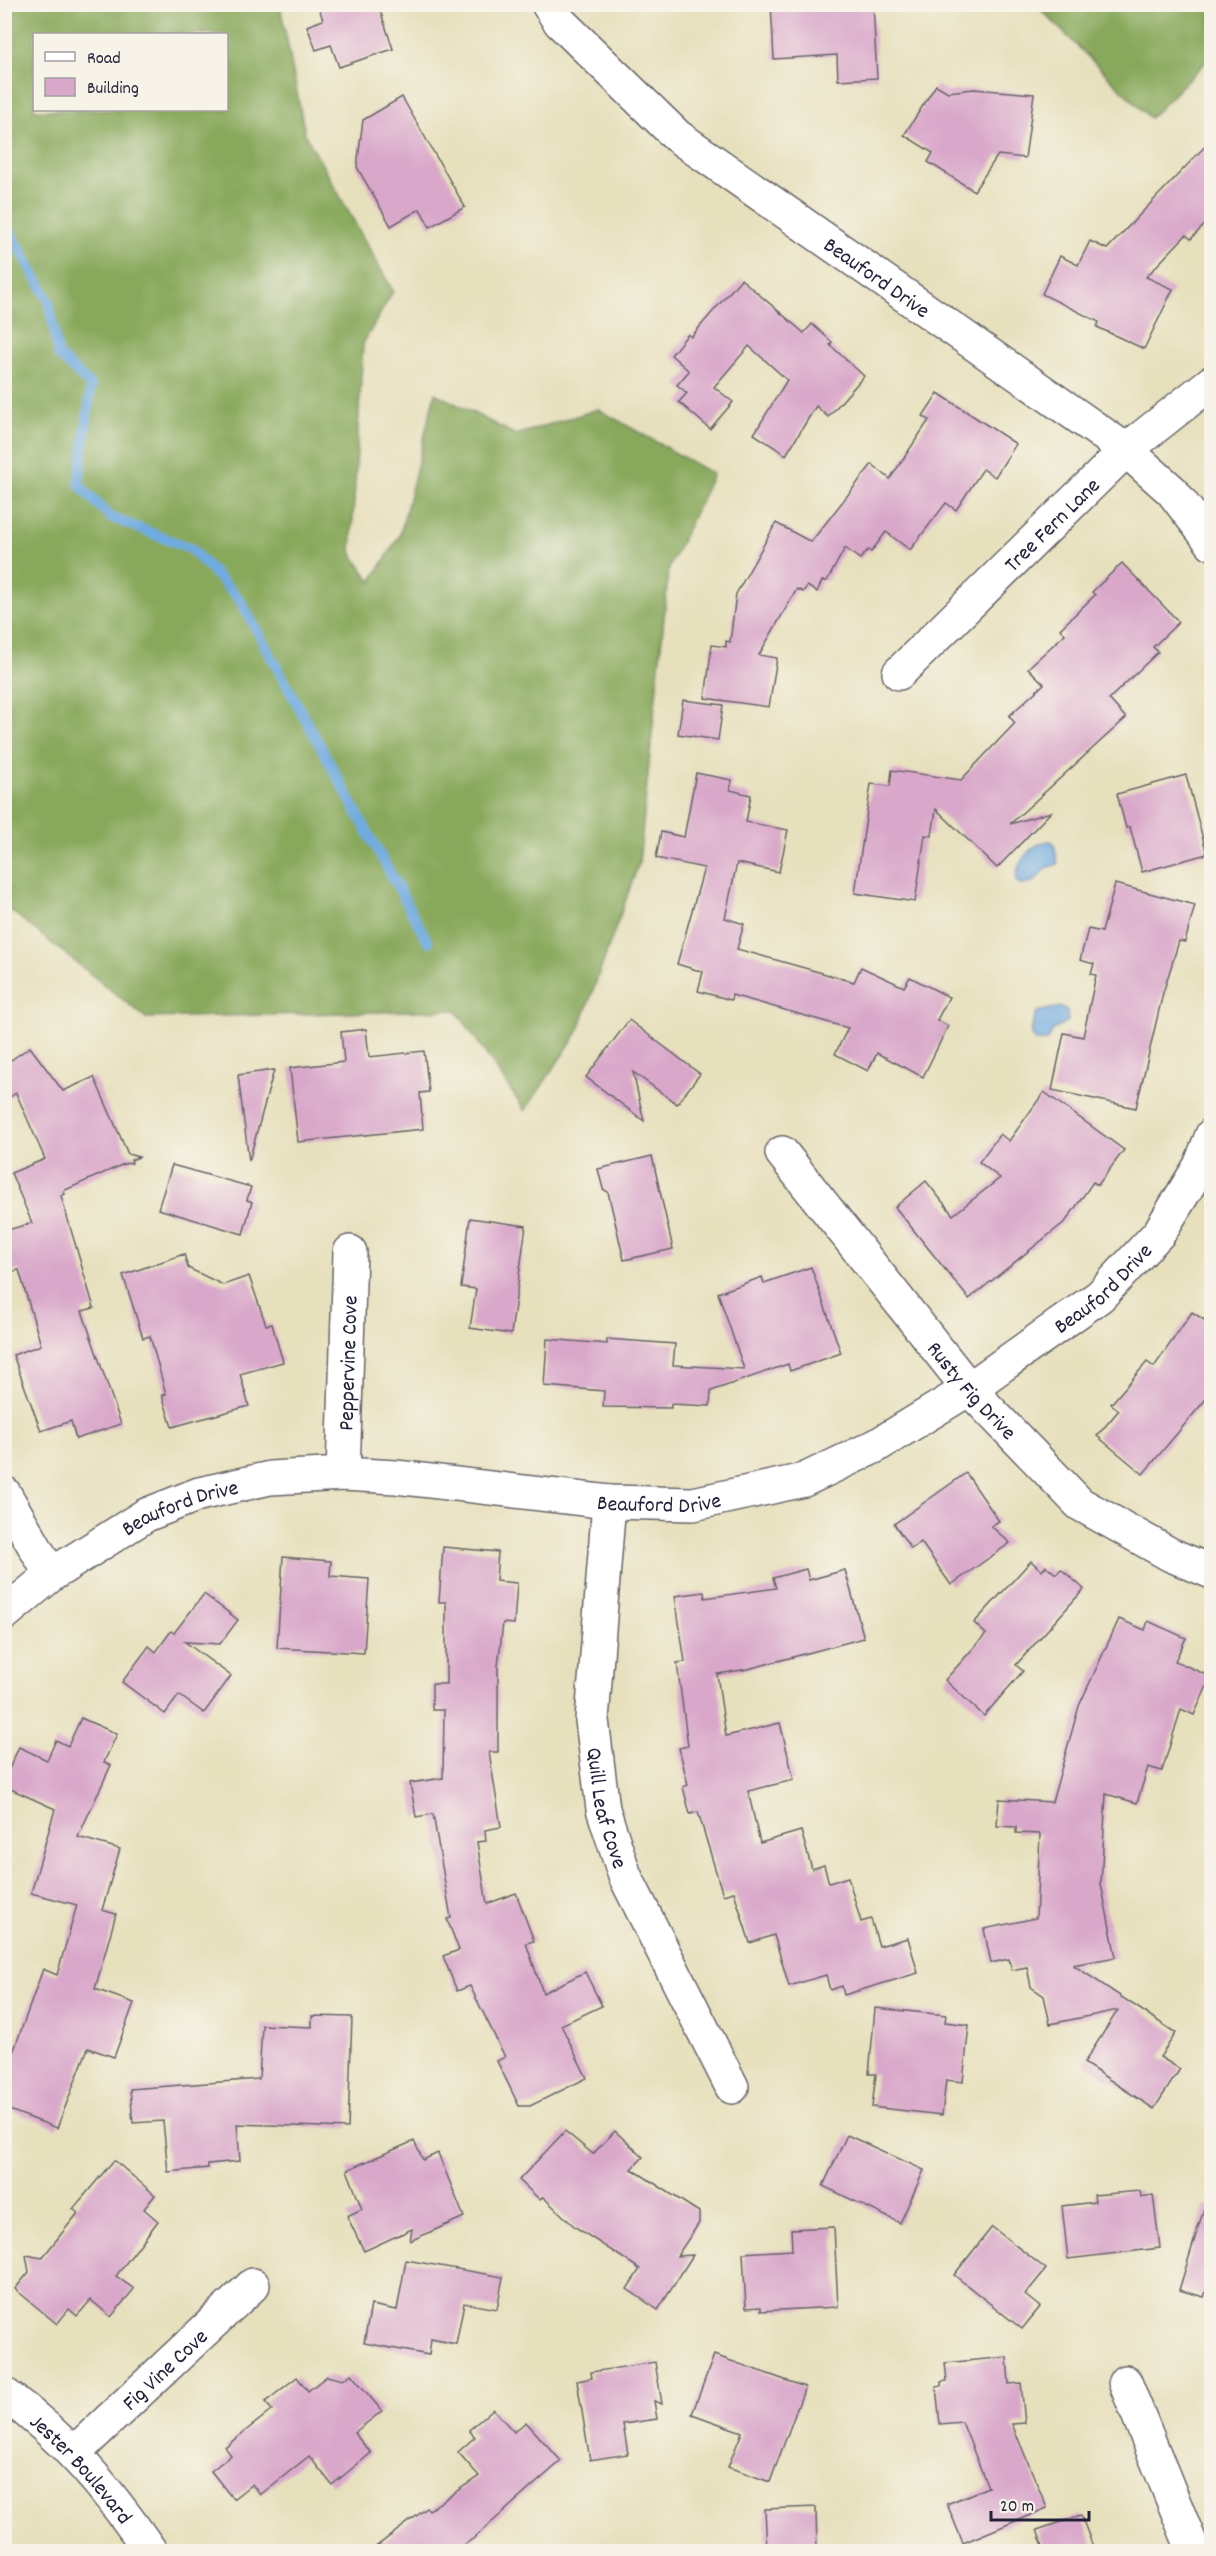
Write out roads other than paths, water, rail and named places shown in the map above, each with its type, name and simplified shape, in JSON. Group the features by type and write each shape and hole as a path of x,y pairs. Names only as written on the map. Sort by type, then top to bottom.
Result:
{"street":[{"name":"Beauford Drive","path":"548,4 560,22 677,136 1126,450 1172,491 1212,543"},
{"name":"Tree Fern Lane","path":"899,674 1126,450 1212,382"},
{"name":"Beauford Drive","path":"4,1614 51,1575 146,1515 199,1494 270,1478 343,1474 396,1477 609,1502 693,1504 804,1480 876,1446 969,1389 1100,1296 1159,1233 1200,1166 1212,1135"},
{"name":"Rusty Fig Drive","path":"782,1153 969,1389 1080,1504 1171,1555 1212,1572"},
{"name":"Peppervine Cove","path":"343,1474 350,1252"},
{"path":"4,1493 51,1575"},
{"name":"Quill Leaf Cove","path":"609,1502 592,1720 603,1809 625,1876 732,2087"},
{"name":"Fig Vine Cove","path":"75,2452 253,2284"},
{"path":"1125,2382 1194,2552"},
{"name":"Jester Boulevard","path":"4,2394 75,2452 115,2500 151,2552"}],"water":[{"path":"1050,841 1054,843 1058,864 1047,868 1033,882 1022,885 1017,882 1021,861 1037,845"},
{"path":"1060,1007 1067,1011 1068,1021 1053,1030 1047,1041 1036,1041 1032,1031 1037,1012"}],"waterway":[{"path":"4,220 49,301 58,355 91,386 79,485 110,517 190,548 240,600 428,942"}]}
